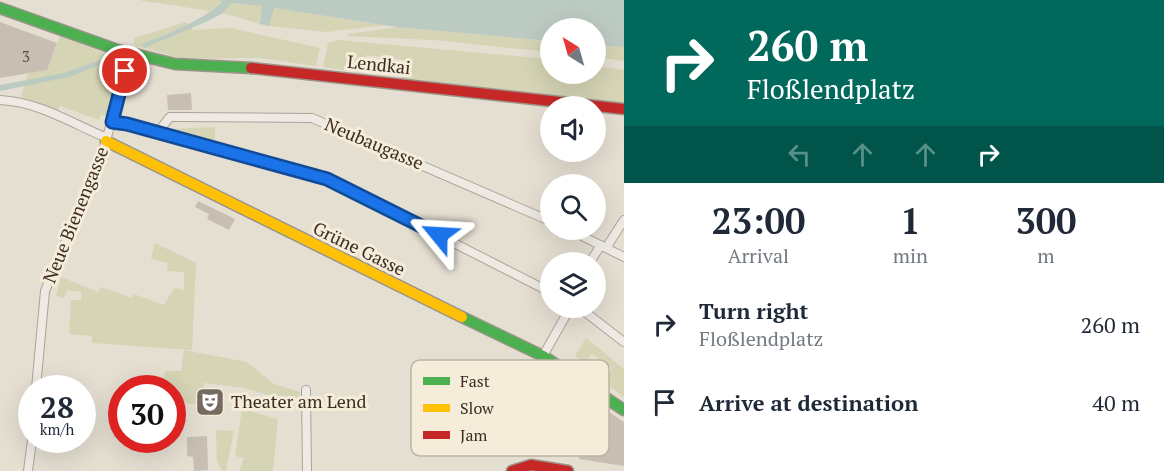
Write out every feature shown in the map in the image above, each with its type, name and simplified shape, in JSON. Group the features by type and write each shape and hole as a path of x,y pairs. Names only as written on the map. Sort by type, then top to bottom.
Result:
{"main road":[{"name":"Lendkai","path":"0,9 131,53 187,65 258,68 624,109"},
{"name":"Grüne Gasse","path":"107,140 344,261 549,360"},
{"name":"Grüne Gasse","path":"609,400 624,410"},
{"path":"513,471 531,465 568,471"}],"street":[{"name":"Neue Bienengasse","path":"37,375 45,291 107,140 131,53"},
{"path":"0,100 18,101 50,110 107,140"},
{"name":"Neubaugasse","path":"157,133 171,117 312,118 540,217"},
{"path":"112,122 127,124 338,184 540,287"},
{"path":"599,252 624,220"},
{"path":"589,240 624,257"},
{"path":"543,356 564,318"},
{"path":"593,318 624,342"},
{"path":"306,390 307,471"},
{"path":"28,471 30,453"}],"green space":[{"path":"138,0 219,0 222,1 210,11"},
{"path":"232,3 262,6 260,24 223,13"},
{"path":"273,8 386,25 327,32 269,26"},
{"path":"186,22 193,30 231,28 320,48 316,66 259,58 183,59 134,45 134,38"},
{"path":"397,27 540,40 540,51 433,40 347,36"},
{"path":"60,36 122,60 107,116 101,115 99,120 60,106 58,110 21,97 28,73 47,70"},
{"path":"339,40 540,58 540,84 606,84 606,67 624,70 624,103 606,101 606,96 562,96 402,78 405,60 366,55 361,73 323,67 328,43"},
{"path":"606,46 624,47 624,61 606,58"},
{"path":"215,127 215,142 178,132 176,134 171,129"},
{"path":"155,243 196,263 192,350 92,343 92,336 69,334 71,300 81,300 81,292 67,290 64,298 56,296 61,277 98,292 101,287 132,298 134,294 164,305 174,288 184,290 184,272 167,271 168,263 151,259"},
{"path":"586,338 624,369 624,397 609,386 609,373 612,368 609,366 609,360 601,360 592,354 587,360 581,360 575,356"},
{"path":"184,350 247,362 274,384 300,392 298,403 243,388 204,383 203,405 186,403 186,375 164,375 165,371 181,371"},
{"path":"242,409 278,419 273,471 239,471 244,458 235,456"},
{"path":"216,430 234,431 226,471 222,470 217,461"}],"shaded area":[{"path":"219,0 624,0 624,47 606,46 606,18 540,18 540,40 397,27 274,8 269,26 260,24 262,6 232,3 223,13 206,22 144,48 142,44 185,26 207,14 222,1"},
{"path":"111,56 113,60 69,77 0,91 0,85 64,73"}],"building":[{"path":"0,22 57,43 47,70 0,78"},
{"path":"191,93 192,110 168,110 167,95"},
{"path":"198,201 235,219 229,230 207,219 209,214 195,207"},
{"path":"609,412 624,422 624,466 579,459 580,456 609,456"},
{"path":"207,436 208,470 194,471 193,457 187,456 187,437"}],"traffic: fast":[{"path":"0,8 118,50 175,64 251,68"},
{"path":"462,317 549,360"},
{"path":"609,400 624,410"}],"traffic: slow":[{"path":"106,141 462,317"}],"traffic: jam":[{"path":"251,68 624,109"},
{"path":"512,471 531,465 568,471"}],"place":[{"name":"Theater am Lend","path":"210,402"}],"route":[{"path":"125,71 112,122 127,124 327,179 439,235"}]}
